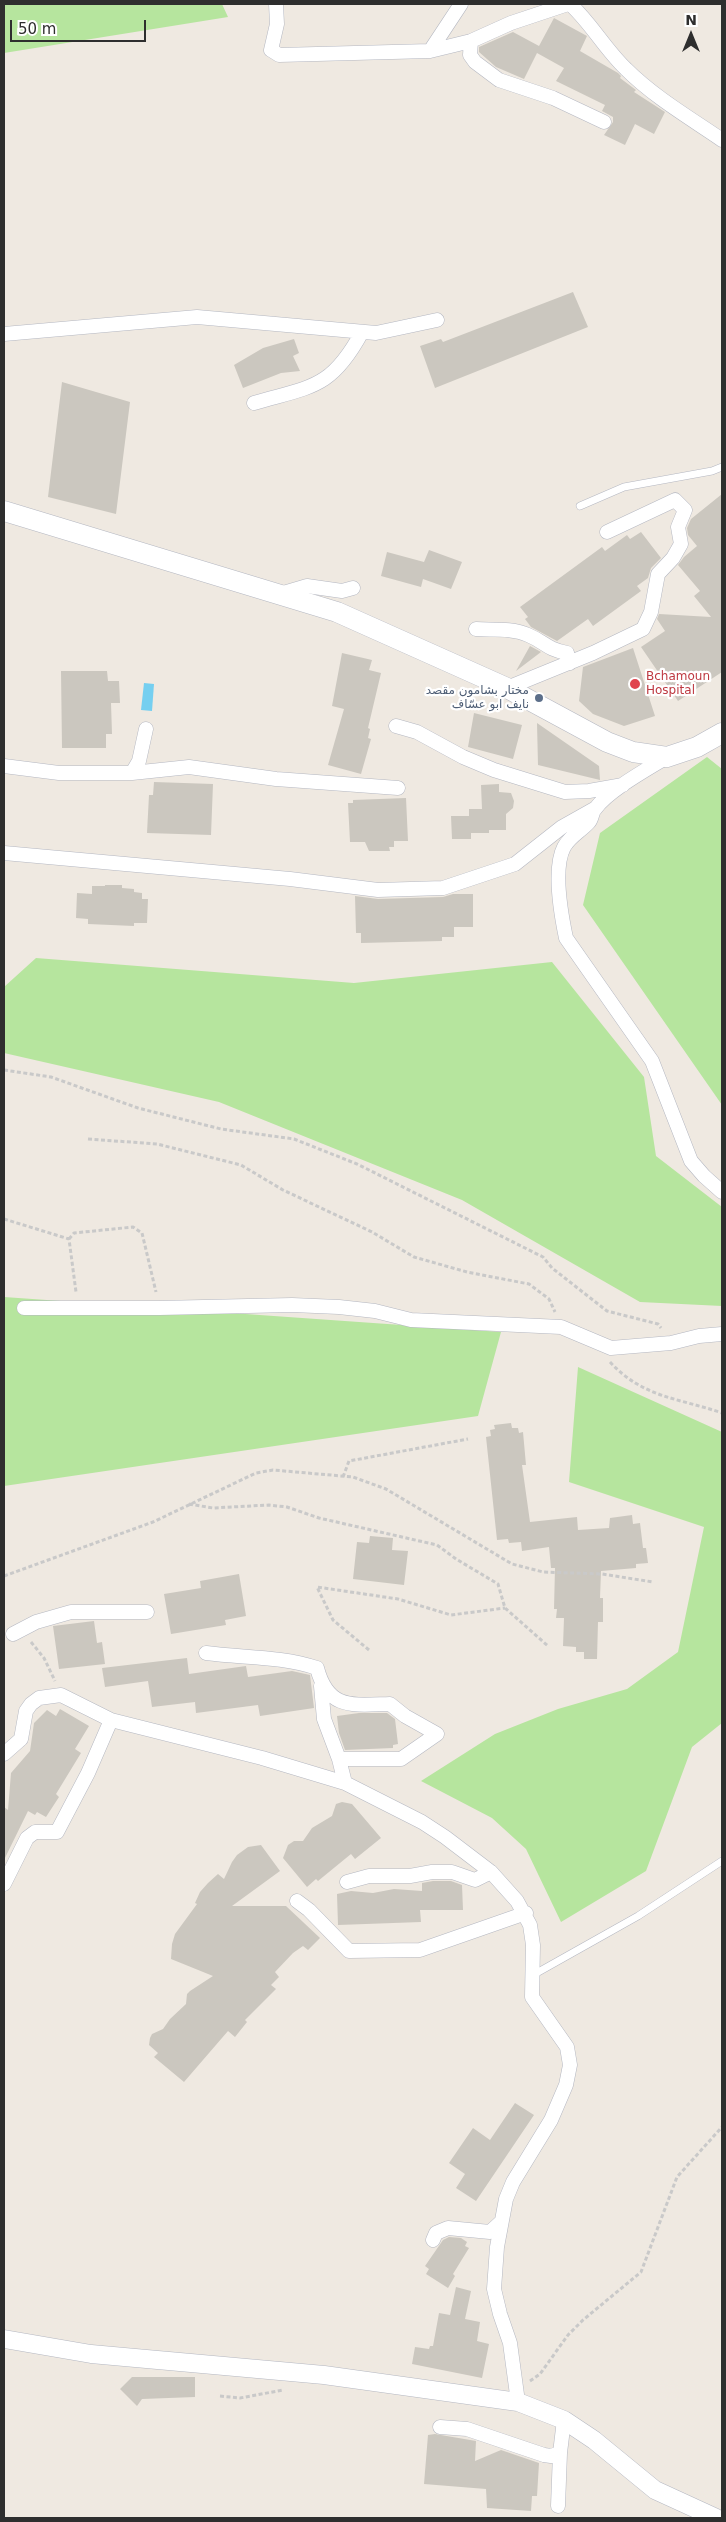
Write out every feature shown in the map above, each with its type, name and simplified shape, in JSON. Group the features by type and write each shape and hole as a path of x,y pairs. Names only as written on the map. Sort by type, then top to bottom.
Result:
{"main road":[{"path":"4,510 337,612 507,688 608,742 633,752 667,757 697,747 722,732"}],"street":[{"path":"276,4 277,24 271,50 279,55 430,51 471,41 511,23 569,4 587,19 624,68 641,83 722,140"},
{"path":"430,51 462,4"},
{"path":"471,41 470,55 475,62 499,80 553,98 604,122"},
{"path":"4,334 197,317 295,324 376,333 437,320"},
{"path":"254,404 320,383 334,373 349,356 362,332"},
{"path":"507,688 570,663 644,628 651,612 658,574 673,558 682,544 678,527 685,510 675,500 607,532"},
{"path":"279,594 307,586 342,592 353,588"},
{"path":"476,629 512,630 529,635 552,650 568,653 570,663"},
{"path":"396,726 416,732 463,757 494,770 566,792 589,791 624,785"},
{"path":"132,773 139,761 146,729"},
{"path":"4,853 378,890 444,888 515,864 562,827 594,809 624,785 667,757"},
{"path":"4,766 59,773 132,773 189,766 276,779 398,788"},
{"path":"594,809 590,821 570,839 564,848 560,860 562,915 566,938 652,1061 691,1161 722,1192"},
{"path":"24,1308 159,1308 292,1305 331,1307 374,1311 411,1320 562,1327 576,1331 611,1348 671,1342 699,1336 722,1334"},
{"path":"12,1634 36,1622 71,1612 147,1612"},
{"path":"206,1653 244,1658 294,1660 317,1668 321,1683 324,1719 345,1783"},
{"path":"321,1683 332,1698 357,1705 390,1704 405,1716 437,1734 402,1760 339,1760"},
{"path":"4,1754 21,1739 26,1711 31,1704 39,1698 61,1695 111,1720 271,1760 345,1783 422,1822 491,1872 508,1888 526,1913 530,1925 533,1945 532,1997 567,2047 570,2065 566,2084 551,2120 513,2182 506,2199 501,2222 494,2289 510,2343 518,2396"},
{"path":"4,1884 27,1838 35,1832 57,1832 88,1773 111,1720"},
{"path":"347,1882 369,1876 410,1876 432,1872 452,1872 475,1880 491,1872"},
{"path":"296,1901 309,1910 349,1951 420,1950 526,1913"},
{"path":"433,2240 436,2233 448,2228 490,2232 501,2222"},
{"path":"4,2339 91,2354 289,2371 518,2396 564,2420 594,2440 655,2490 716,2518"},
{"path":"558,2506 560,2453 564,2420"},
{"path":"440,2427 467,2429 544,2455 551,2456 560,2453"}],"lane":[{"path":"580,506 624,487 712,471 722,467"},
{"path":"533,1975 638,1916 722,1861"}],"path":[{"path":"4,1070 50,1077 138,1108 221,1129 294,1140 357,1164 543,1257 552,1268 607,1311 658,1324 671,1342"},
{"path":"88,1139 157,1144 241,1165 283,1190 372,1232 414,1257 467,1272 529,1284 549,1298 562,1327"},
{"path":"4,1219 69,1240"},
{"path":"78,1308 69,1240 74,1233 133,1226 142,1233 159,1308"},
{"path":"611,1348 608,1361 625,1379 662,1396 722,1413"},
{"path":"343,1477 349,1461 468,1439"},
{"path":"4,1576 153,1522 189,1503 256,1473 273,1470 353,1478 386,1489 512,1564 543,1572 602,1574 652,1582"},
{"path":"189,1503 213,1508 269,1505 288,1507 319,1518 437,1545 498,1584 505,1608 548,1646"},
{"path":"370,1650 333,1620 317,1587 398,1599 451,1615 505,1608"},
{"path":"12,1634 25,1637 35,1644 44,1658 61,1695"},
{"path":"518,2396 540,2374 568,2335 583,2320 642,2272 677,2177 722,2127"},
{"path":"220,2396 240,2398 285,2390 289,2371"}],"green space":[{"path":"4,4 222,4 228,17 4,53"},
{"path":"707,757 722,769 722,1105 583,905 600,833"},
{"path":"36,958 354,983 552,962 644,1077 656,1156 722,1207 722,1306 640,1302 462,1200 219,1102 4,1053 4,987"},
{"path":"4,1297 501,1332 478,1416 4,1486"},
{"path":"578,1367 722,1432 722,1723 692,1747 646,1871 561,1922 526,1849 492,1818 421,1781 495,1734 558,1709 627,1689 678,1652 704,1527 569,1482"}],"water":[{"path":"144,683 154,684 152,711 141,710"}],"building":[{"path":"554,18 587,36 580,51 618,73 621,76 620,78 636,90 634,92 665,112 654,134 635,124 625,145 604,135 613,122 613,117 602,111 605,105 556,81 564,68 537,53 524,79 496,67 479,52 479,47 513,32 539,46"},
{"path":"573,292 588,327 435,388 420,346 441,339 443,342"},
{"path":"294,339 299,353 293,356 300,371 281,373 243,388 234,365 263,348"},
{"path":"62,382 130,402 116,514 48,497"},
{"path":"722,494 722,672 678,701 641,647 665,631 657,619 659,614 711,617 694,596 700,591 678,565 697,546 688,535 687,528 691,519"},
{"path":"641,532 661,558 651,568 648,578 637,586 641,591 593,626 588,619 557,641 531,627 525,619 528,617 520,607 602,547 605,551 627,535 630,539"},
{"path":"429,550 462,562 451,589 423,579 421,587 381,576 387,552 424,562"},
{"path":"530,646 541,652 516,671"},
{"path":"633,648 655,716 624,726 593,714 579,701 583,667"},
{"path":"342,653 372,660 369,670 381,673 368,728 370,729 368,738 371,739 361,774 328,765 344,709 332,706"},
{"path":"61,671 107,671 108,681 119,681 120,703 111,703 112,734 106,734 106,748 62,748"},
{"path":"474,713 522,725 513,759 468,747"},
{"path":"537,723 599,766 600,780 538,765"},
{"path":"154,782 213,784 211,835 147,833 149,795 153,795"},
{"path":"499,784 499,792 511,793 514,801 513,808 506,814 506,830 489,830 489,833 471,833 471,839 452,839 451,816 469,816 469,809 482,809 481,785"},
{"path":"406,798 408,841 394,841 394,847 389,847 390,851 369,851 365,842 350,842 348,803 353,803 353,800"},
{"path":"122,885 122,888 134,889 134,892 142,893 142,899 148,899 147,923 134,923 134,926 88,924 88,919 76,918 77,893 92,894 92,886"},
{"path":"453,894 473,894 473,927 454,927 454,937 442,937 442,941 361,943 361,933 356,933 355,896 378,899 443,897"},
{"path":"511,1423 512,1428 518,1428 519,1433 523,1432 526,1465 522,1465 530,1522 577,1517 578,1530 609,1528 610,1518 632,1515 633,1524 640,1523 643,1548 646,1548 648,1563 636,1564 636,1568 601,1571 600,1598 603,1598 603,1622 598,1622 597,1659 584,1659 584,1652 576,1652 576,1647 563,1646 564,1618 556,1618 557,1609 554,1609 555,1568 551,1568 549,1547 522,1551 521,1542 509,1543 508,1539 497,1540 486,1437 491,1436 490,1430 495,1429 494,1425"},
{"path":"370,1536 393,1538 392,1550 408,1551 404,1585 353,1579 357,1542 369,1543"},
{"path":"239,1574 246,1616 225,1620 226,1625 171,1634 164,1594 201,1588 200,1581"},
{"path":"94,1621 97,1643 102,1642 105,1664 59,1669 53,1626"},
{"path":"187,1658 189,1674 246,1666 248,1677 292,1671 310,1675 314,1708 260,1716 258,1705 196,1713 195,1702 152,1707 148,1681 105,1687 102,1668"},
{"path":"60,1709 89,1726 75,1749 81,1753 56,1794 59,1797 46,1817 37,1812 35,1815 28,1811 4,1860 4,1807 8,1810 11,1773 30,1751 34,1723 47,1710 56,1716"},
{"path":"359,1713 387,1713 395,1719 398,1744 393,1745 393,1748 345,1750 339,1733 337,1716"},
{"path":"342,1802 352,1804 381,1838 355,1859 351,1854 318,1881 316,1879 307,1887 283,1858 288,1845 294,1841 303,1841 312,1828 332,1816 336,1804"},
{"path":"261,1845 280,1871 232,1906 286,1906 320,1938 308,1950 303,1946 293,1953 275,1972 279,1977 271,1985 276,1989 245,2020 247,2022 235,2037 228,2031 184,2082 154,2057 158,2053 149,2045 150,2038 152,2034 163,2029 170,2019 186,2004 187,1994 190,1991 213,1976 171,1959 175,1934 197,1904 195,1903 200,1892 208,1883 218,1874 224,1879 237,1855 248,1847"},
{"path":"451,1881 462,1885 463,1910 420,1910 421,1922 338,1925 337,1894 351,1891 373,1893 394,1889 422,1891 422,1883"},
{"path":"515,2103 534,2115 476,2201 456,2188 465,2174 449,2163 473,2128 490,2140"},
{"path":"449,2237 461,2238 467,2242 465,2246 469,2248 453,2274 455,2276 448,2288 426,2274 429,2269 425,2266 443,2240"},
{"path":"456,2287 471,2291 465,2319 480,2322 477,2341 489,2344 482,2378 412,2364 415,2347 429,2349 430,2346 433,2346 439,2313 450,2315"},
{"path":"132,2377 195,2377 195,2397 142,2399 137,2406 120,2389"},
{"path":"435,2434 476,2441 475,2461 501,2450 539,2463 537,2496 532,2496 531,2511 487,2508 486,2489 424,2484 428,2435"}],"place":[{"name":"Bchamoun Hospital","path":"635,684"},
{"name":"مختار بشامون مقصد نايف ابو عسّاف","path":"539,698"}]}
